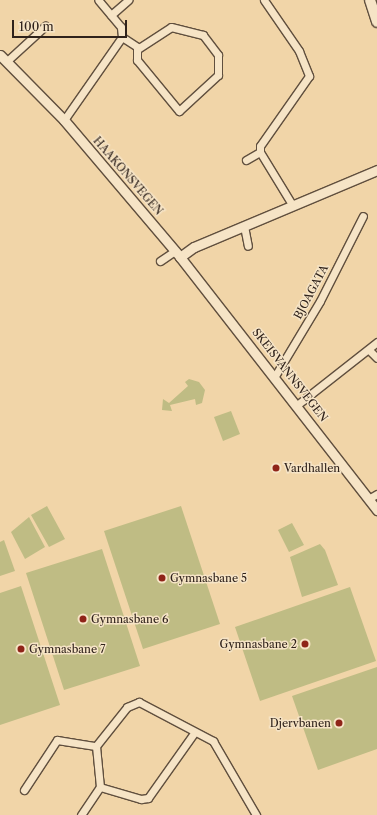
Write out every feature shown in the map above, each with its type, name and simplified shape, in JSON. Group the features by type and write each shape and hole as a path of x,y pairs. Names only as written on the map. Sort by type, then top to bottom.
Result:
{"main road":[{"path":"370,0 377,22"}],"street":[{"path":"64,120 122,37 123,31 98,0"},
{"path":"111,15 128,0"},
{"path":"246,160 260,152 264,138 309,76 299,51 264,0"},
{"name":"HAAKONSVEGEN","path":"45,26 4,58 64,120 178,254"},
{"path":"122,37 136,47 145,46 171,27 182,28 203,35 218,55 218,75 179,111 137,60 136,47"},
{"path":"260,152 293,206"},
{"path":"160,261 377,170"},
{"name":"BJOAGATA","path":"275,376 320,300 363,216"},
{"path":"244,226 248,246"},
{"name":"SKEISVANNSVEGEN","path":"178,254 297,405 373,496 377,510"},
{"path":"297,405 369,350 377,342"},
{"path":"369,350 377,358"},
{"path":"81,815 100,787 96,746 133,702 213,741 256,815"},
{"path":"100,787 141,799 148,798 194,733"},
{"path":"24,790 57,740 96,746"}],"shaded area":[{"path":"189,379 199,382 205,390 202,403 196,405 195,399 170,405 172,411 162,410 163,399 169,403 188,386 185,382"},
{"path":"231,411 240,434 223,441 214,417"},
{"path":"47,506 65,539 49,547 31,515"},
{"name":"Gymnasbane 5","path":"181,506 220,624 143,649 104,531"},
{"path":"29,517 45,547 25,559 11,532"},
{"path":"292,523 304,545 289,552 278,530"},
{"path":"4,540 15,571 0,576 0,542"},
{"path":"320,544 325,550 338,585 302,597 290,557"},
{"name":"Gymnasbane 6","path":"102,549 140,666 64,690 26,573"},
{"name":"Gymnasbane 7","path":"21,586 60,705 0,725 0,593"},
{"name":"Gymnasbane 2","path":"350,587 376,661 260,701 235,627"},
{"name":"Djervbanen","path":"377,667 377,749 318,770 292,696"}],"place":[{"name":"Vardhallen","path":"276,468"},
{"name":"Gymnasbane 5","path":"162,578"},
{"name":"Gymnasbane 6","path":"83,619"},
{"name":"Gymnasbane 2","path":"305,644"},
{"name":"Gymnasbane 7","path":"21,649"},
{"name":"Djervbanen","path":"339,723"}]}
